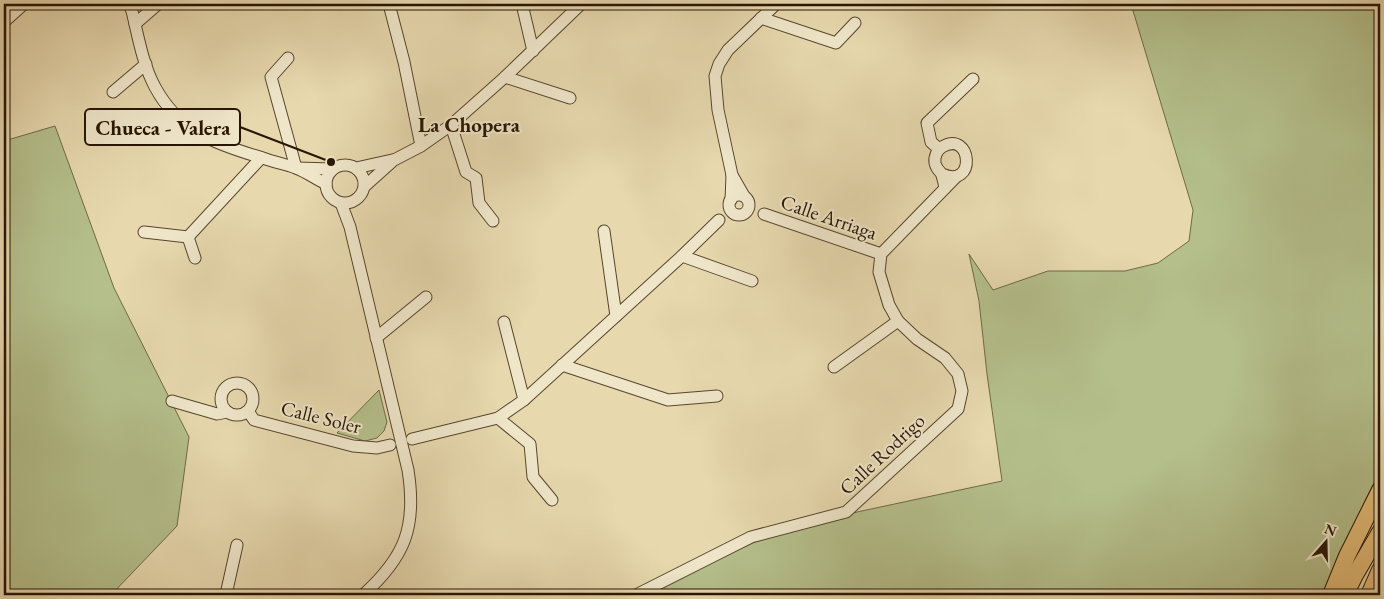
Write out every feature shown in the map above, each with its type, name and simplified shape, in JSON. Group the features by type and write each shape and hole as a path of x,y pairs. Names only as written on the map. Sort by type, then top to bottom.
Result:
{"highway":[{"path":"1331,595 1347,556 1380,490"},
{"path":"1346,595 1355,575 1380,532"},
{"path":"1369,595 1380,570"}],"street":[{"path":"4,22 24,4"},
{"path":"135,24 158,4"},
{"path":"389,4 404,62 421,146"},
{"path":"522,4 533,50"},
{"path":"341,204 352,203 357,200 365,186 394,160 421,146 451,125 581,4"},
{"path":"732,175 746,199 748,208 741,214 732,211 730,202 732,175 718,110 715,76 719,64 728,50 776,4"},
{"path":"131,6 146,64 155,87 169,108 189,128 208,139 296,168 326,184"},
{"path":"761,18 836,43 855,23"},
{"path":"288,58 271,76 296,168"},
{"path":"113,92 146,64"},
{"path":"504,77 570,98"},
{"path":"939,149 930,142 927,123 973,79"},
{"path":"451,125 466,172 476,178 479,203 493,222"},
{"path":"881,254 966,167 966,155 963,150 952,144 945,145 935,155 934,162 942,174 957,176"},
{"path":"188,237 261,158"},
{"path":"356,168 394,160"},
{"path":"296,168 333,169 344,165 350,166 356,168 361,173 365,186"},
{"path":"333,169 326,179 328,194 341,204 350,227 408,470 411,490 411,513 402,545 393,562 379,580 363,595"},
{"path":"942,174 945,188"},
{"path":"412,439 498,418 524,400 720,220 730,202 737,195 746,199"},
{"name":"Calle Arriaga","path":"746,199 764,214"},
{"path":"350,227 357,200"},
{"name":"Calle Arriaga","path":"720,220 741,214 764,214 881,254"},
{"path":"604,231 616,316"},
{"path":"144,232 188,237"},
{"path":"188,237 195,258"},
{"name":"Calle Rodrigo","path":"636,595 750,536 846,512 958,409 962,391 958,374 945,358 917,339 898,321 889,305 879,272 881,254"},
{"path":"682,256 752,281"},
{"path":"376,338 426,297"},
{"path":"834,366 898,321"},
{"path":"504,322 524,400"},
{"path":"562,365 668,400 717,396"},
{"name":"Calle Soler","path":"228,412 223,408 220,396 227,385 239,382 250,388 253,394 254,400 248,411 254,420 353,446 377,448 390,445"},
{"path":"172,401 217,414 228,412 236,415 248,411"},
{"path":"498,418 530,444 533,477 552,500"},
{"path":"398,431 407,432 412,439 412,446 404,453 398,453 390,445 391,436 398,431"},
{"path":"229,595 227,590 237,545"}],"green space":[{"path":"1131,4 1380,4 1380,470 1337,560 1323,595 649,595 661,587 755,542 857,512 1002,481 979,301 969,254 993,290 1048,271 1125,271 1158,263 1189,241 1193,210"},
{"path":"55,126 114,288 189,437 177,526 111,595 4,595 4,141"},
{"path":"379,390 387,422 384,431 377,438 365,441 337,433"}],"place":[{"name":"Chueca - Valera","path":"331,162"}],"district":[{"name":"La Chopera","path":"469,125"}]}
